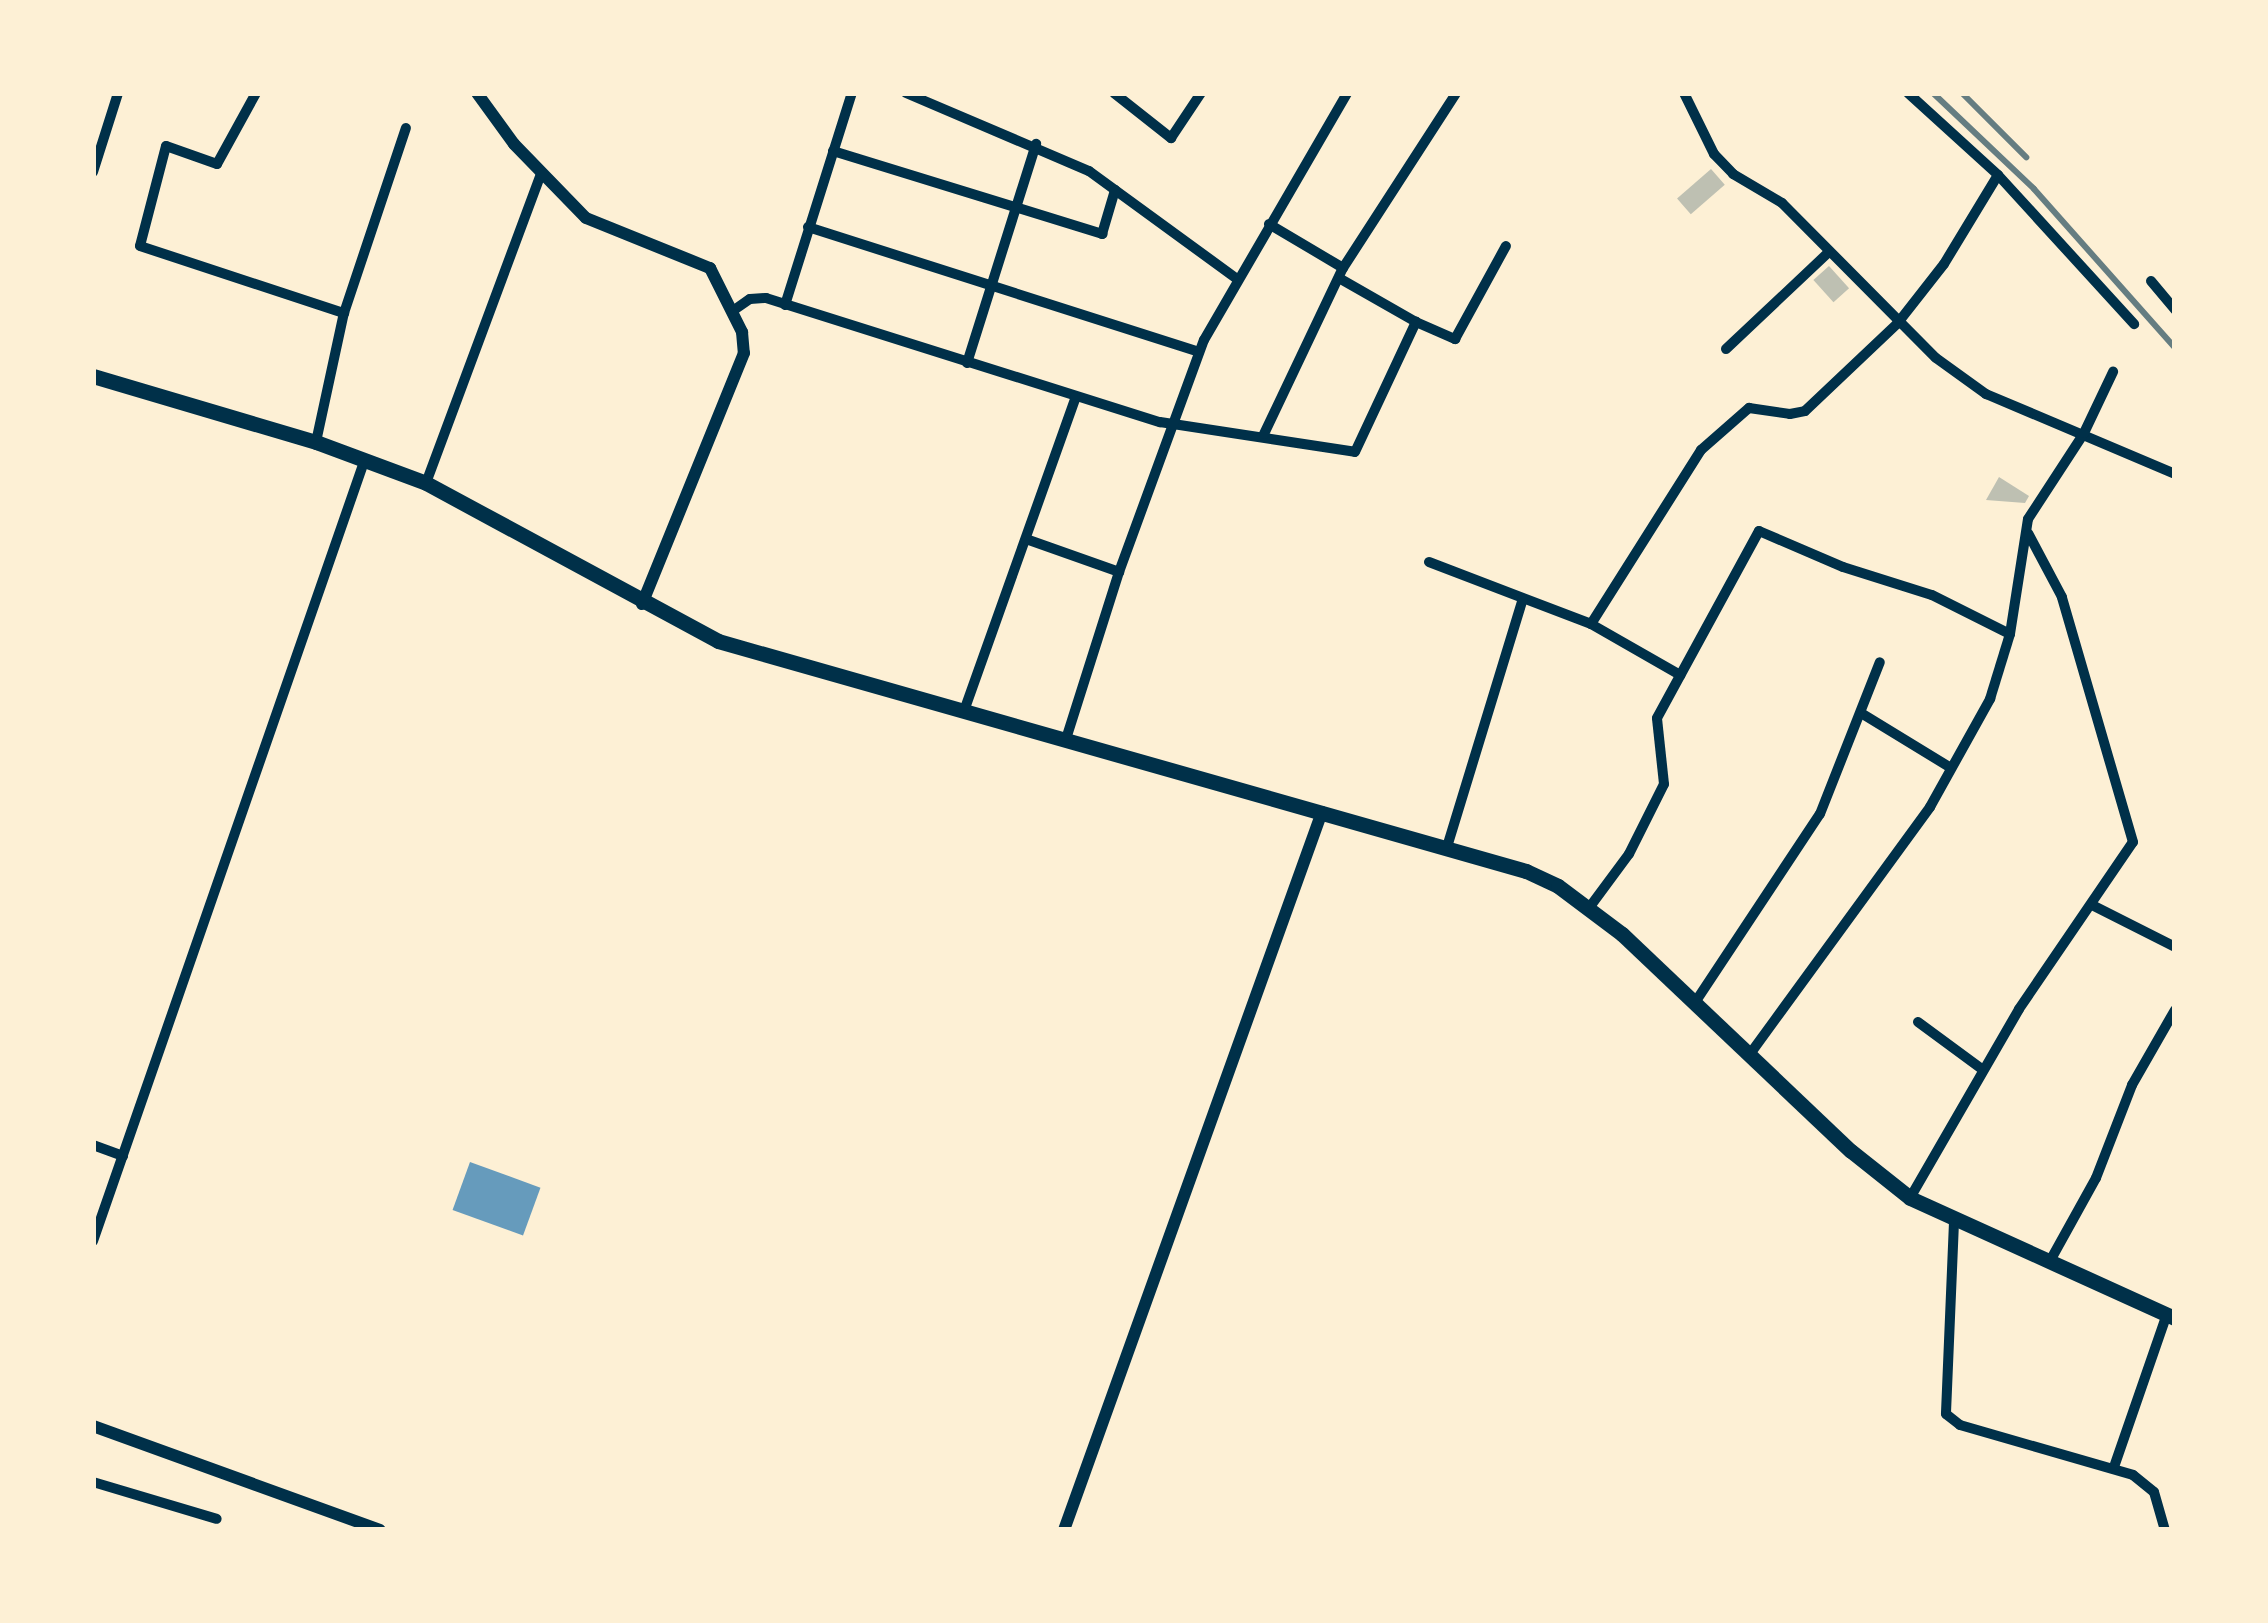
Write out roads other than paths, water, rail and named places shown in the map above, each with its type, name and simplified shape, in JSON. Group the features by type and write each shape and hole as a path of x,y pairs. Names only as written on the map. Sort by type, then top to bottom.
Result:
{"main road":[{"path":"93,376 316,442 426,483 642,604 718,640 1526,871 1588,908 1696,1001 1850,1151 1910,1198 1954,1222 2172,1312"}],"street":[{"path":"93,172 118,93"},
{"path":"256,93 218,164 166,146 140,246 344,313"},
{"path":"477,93 541,174 586,218 710,268 734,310 744,353 642,604"},
{"path":"785,304 852,93"},
{"path":"906,93 1036,144 1115,190 1236,278"},
{"path":"1114,93 1171,138 1201,93"},
{"path":"1264,434 1341,273 1456,93"},
{"path":"1684,93 1714,154 1733,174 1782,203 1897,324 1986,394 2175,474"},
{"path":"1909,93 1998,175 2134,324"},
{"path":"1066,739 1119,572 1199,352 1236,278 1344,94"},
{"path":"316,442 344,313 406,128"},
{"path":"967,363 1036,144"},
{"path":"833,151 1102,234 1115,190"},
{"path":"426,483 541,174"},
{"path":"1591,624 1701,449 1749,408 1790,414 1805,411 1897,324 1944,264 1998,175"},
{"path":"1269,224 1416,322 1455,340 1506,246"},
{"path":"808,227 1199,352"},
{"path":"1726,349 1828,253"},
{"path":"2151,281 2175,310"},
{"path":"734,310 750,299 785,304 1160,422 1175,420 1355,452 1416,322"},
{"path":"1750,1054 1930,807 1990,699 2010,634 2026,530 2084,433 2113,372"},
{"path":"964,711 1076,397"},
{"path":"93,1241 365,459"},
{"path":"1910,1198 1983,1070 2133,842 2062,597 2026,530"},
{"path":"1588,908 1630,854 1664,784 1657,718 1759,531 1843,567 1932,595 2010,634"},
{"path":"1026,539 1119,572"},
{"path":"1429,562 1591,624 1680,675"},
{"path":"1447,847 1522,599"},
{"path":"1696,1001 1820,814 1880,662"},
{"path":"1861,712 1951,768"},
{"path":"1064,1530 1322,812"},
{"path":"2094,906 2175,947"},
{"path":"2050,1262 2096,1178 2132,1084 2175,1010"},
{"path":"1918,1022 1983,1070"},
{"path":"93,1145 123,1156"},
{"path":"1954,1222 1946,1414 1960,1425 2114,1467 2153,1492 2165,1530"},
{"path":"2114,1467 2172,1312"},
{"path":"93,1426 380,1530"},
{"path":"93,1482 217,1519"}],"water":[{"path":"470,1162 540,1188 523,1236 453,1210"}],"railway":[{"path":"1933,93 2034,189 2175,348"},
{"path":"1962,93 2026,157"}]}
